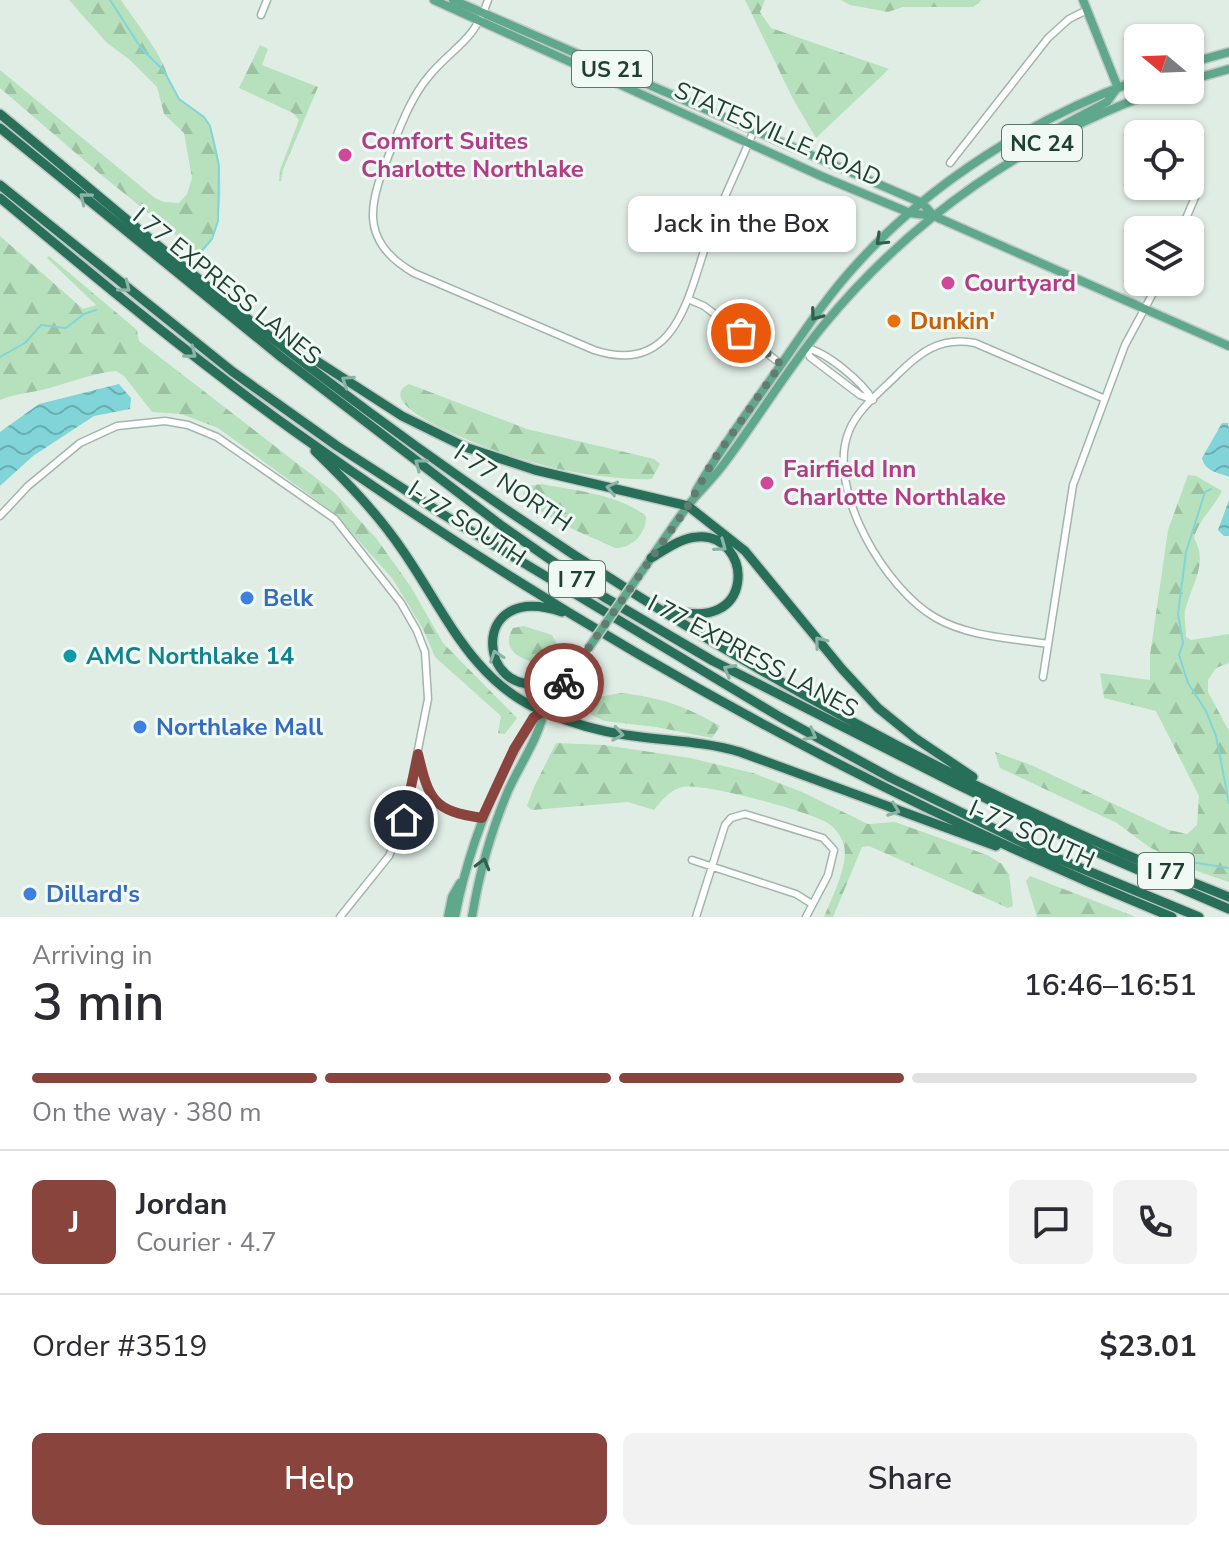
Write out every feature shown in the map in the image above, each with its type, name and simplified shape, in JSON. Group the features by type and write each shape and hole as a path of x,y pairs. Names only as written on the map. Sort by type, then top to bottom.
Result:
{"highway":[{"name":"I-77 NORTH","path":"0,114 307,366 413,444 652,602 820,701 1007,799 1229,897"},
{"name":"I 77 EXPRESS LANES","path":"0,128 281,357 502,526 604,597 726,668 954,783 1099,853 1229,909"},
{"name":"I 77 EXPRESS LANES","path":"0,185 167,321 268,398 456,523 854,758 1017,840 1199,917"},
{"name":"I-77 SOUTH","path":"0,198 160,329 295,432 472,551 579,618 810,749 1039,860 1172,917"},
{"path":"238,310 386,406 447,439 515,464 688,506 745,551 878,708 922,743 1007,799"},
{"path":"295,432 345,481 383,525 462,645 479,665 506,689 543,712 610,733 705,744 740,752 952,832 1039,860"},
{"path":"651,558 681,541 704,537 715,540 729,550 738,574 732,597 713,612 691,615 652,602"},
{"path":"579,618 544,607 519,607 501,619 491,643 499,668 513,679 525,683 549,679 581,658"}],"main road":[{"name":"STATESVILLE ROAD","path":"434,0 754,130 922,203 934,216"},
{"name":"STATESVILLE ROAD","path":"453,0 482,18 749,144 910,213 934,216 1229,346"},
{"path":"1012,160 1053,129 1107,102 1118,88 1083,0"},
{"path":"1204,59 1229,52"},
{"path":"1204,76 1229,69"},
{"name":"NC 24","path":"688,506 713,461 853,268 910,213 974,164 1022,134 1124,86"},
{"path":"660,104 665,99 689,104"},
{"name":"NC 24","path":"455,917 462,879 482,818 514,749 534,717 543,712 688,506 722,467 806,348 864,279 934,216 1012,160 1090,118 1126,104"},
{"path":"672,109 694,111 706,116 710,113"},
{"name":"NC 24","path":"472,917 492,833 515,773 543,723 543,712"},
{"path":"448,917 452,897 462,879"}],"street":[{"path":"261,15 267,0"},
{"path":"488,0 482,18 459,49 429,76 415,96 382,171 372,204 374,230 389,256 431,281 594,350 617,356 639,354 662,341 682,317 710,234 754,130"},
{"path":"950,163 1055,30 1076,14 1087,10"},
{"path":"1043,677 1071,494 1125,345 1151,296"},
{"path":"688,299 704,306 781,364"},
{"path":"1048,644 966,631 950,625 922,609 889,577 853,507 844,467 849,431 873,400 917,355 935,345 953,341 975,343 1105,399"},
{"path":"806,348 818,351 865,388 873,400"},
{"path":"0,516 28,486 80,443 117,426 165,421 188,425 217,437 335,519 401,603 417,631 425,652 428,699 407,812 389,856 342,915"},
{"path":"418,754 425,784 437,802 452,813 482,818"},
{"path":"696,917 725,825 737,815 754,816 823,838 834,850 828,875 806,917"},
{"path":"692,860 796,894 812,904"}],"green space":[{"path":"69,0 121,0 158,54 177,96 209,124 218,154 219,211 209,243 199,254 0,88 0,70 155,198 179,203 187,194 192,178 184,133 164,114 157,87 106,42"},
{"path":"745,0 765,0 760,12 771,28 889,69 816,138 793,99"},
{"path":"841,0 982,0 973,7 903,7 888,12 850,5"},
{"path":"260,45 268,49 262,65 318,87 281,181 280,170 299,120 293,113 239,88"},
{"path":"0,236 83,309 96,305 47,258 49,256 137,330 139,341 334,492 376,538 411,587 443,643 517,718 505,734 498,733 501,716 435,657 423,629 392,578 334,513 218,428 181,414 152,412 124,376 116,371 0,400"},
{"path":"409,384 527,429 654,459 660,464 652,479 627,479 575,472 512,456 461,437 418,415 405,404 400,393"},
{"path":"1188,475 1196,476 1222,491 1194,538 1200,557 1199,566 1185,617 1186,637 1191,640 1229,634 1229,663 1216,668 1208,680 1208,692 1229,731 1229,882 1197,871 1149,847 1117,823 1000,768 995,752 1031,765 1169,830 1187,834 1197,825 1199,796 1156,711 1104,698 1100,673 1150,680 1150,655 1168,530"},
{"path":"542,484 596,494 622,503 646,516 644,528 633,543 615,548 539,510 523,494 527,486"},
{"path":"524,626 552,635 558,646 547,663 523,659 512,650 509,636 513,628"},
{"path":"620,693 672,704 720,726 712,738 604,721 590,714 590,704 599,697"},
{"path":"556,743 604,745 690,758 753,773 802,792 868,824 895,822 987,855 1002,864 1009,874 1013,906 1008,908 869,846 862,847 833,917 824,917 845,854 841,839 829,824 754,798 693,787 674,791 654,810 628,802 532,810 527,806"},
{"path":"1030,876 1136,917 1037,917 1026,881"}],"water":[{"path":"119,384 131,398 130,409 94,416 33,456 0,486 0,432 39,404"},
{"path":"1222,423 1228,423 1229,429 1229,477 1209,469 1202,458"},
{"path":"1229,500 1229,536 1224,536 1218,530"}],"waterway":[{"path":"110,0 141,48 164,71 179,99 204,117 210,126 219,166 218,221 212,239 199,254"},
{"path":"0,357 25,343 41,325 66,328 84,314 96,310"},
{"path":"1211,489 1205,492 1186,552 1178,614 1183,643 1179,655 1188,683 1206,711 1216,736 1229,803"},
{"path":"1178,860 1229,868"}],"way so far":[{"path":"564,683 688,506 713,461 781,364 741,333"}],"place":[{"name":"Comfort Suites Charlotte Northlake","path":"345,155"},
{"name":"Courtyard","path":"948,283"},
{"name":"Dunkin'","path":"894,321"},
{"name":"Jack in the Box","path":"741,333"},
{"name":"Fairfield Inn Charlotte Northlake","path":"767,483"},
{"name":"Belk","path":"247,598"},
{"name":"AMC Northlake 14","path":"70,656"},
{"name":"Northlake Mall","path":"140,727"},
{"name":"Dillard's","path":"30,894"}],"route":[{"path":"404,820 418,754 425,784 437,802 452,813 482,818 514,749 534,717 543,712 564,683"}]}
